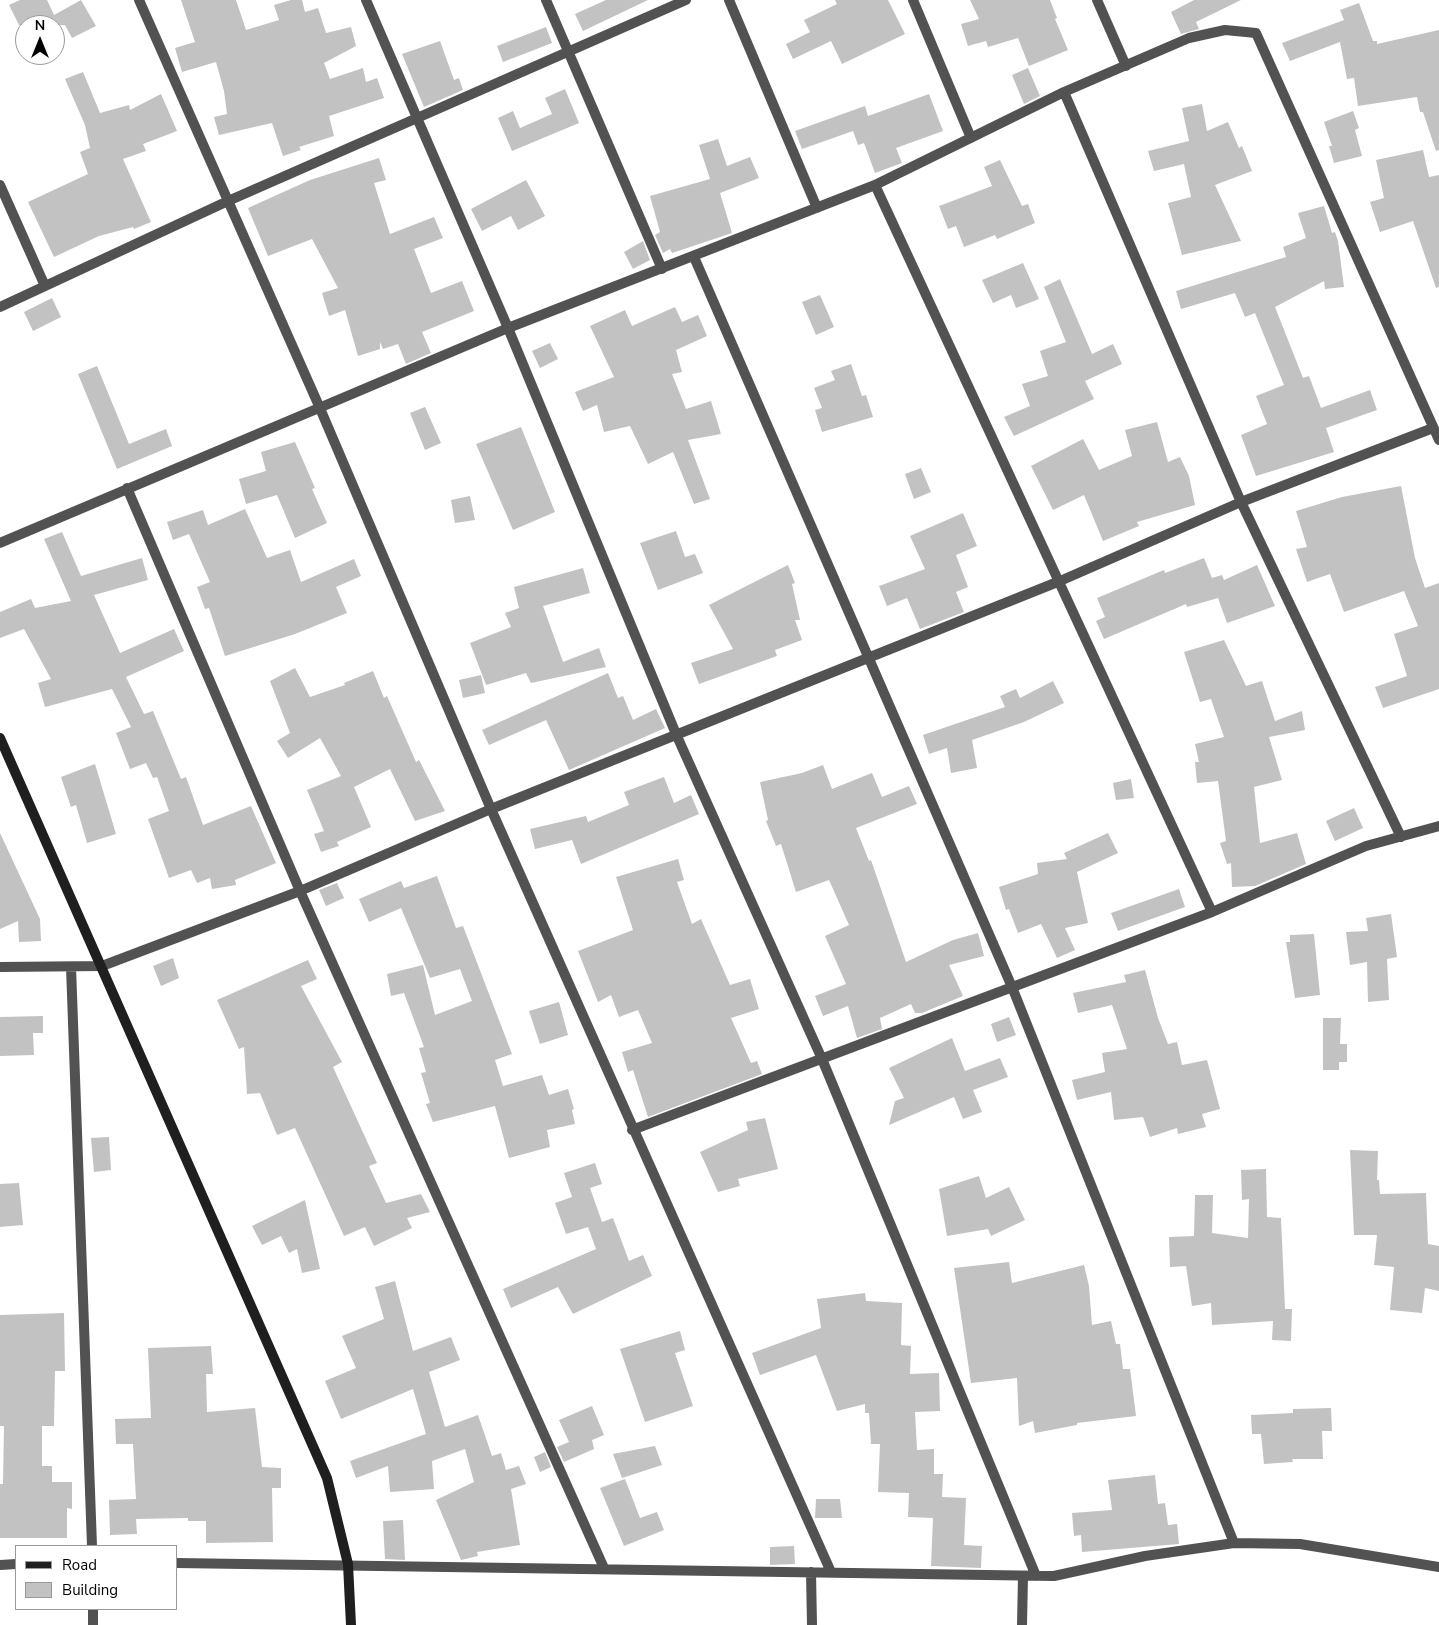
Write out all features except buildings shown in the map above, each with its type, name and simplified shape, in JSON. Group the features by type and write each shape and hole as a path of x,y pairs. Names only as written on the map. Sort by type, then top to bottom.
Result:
{"street":[{"path":"139,0 319,406 491,809 632,1130 831,1572"},
{"path":"366,0 508,328 676,734 822,1059 1036,1576"},
{"path":"546,0 662,269"},
{"path":"0,307 228,201 568,50 686,0"},
{"path":"729,0 817,208"},
{"path":"913,0 971,138"},
{"path":"1097,0 1126,66"},
{"path":"0,543 319,406 508,328 875,185 1064,92 1189,38 1226,30 1256,33 1439,440"},
{"path":"1064,92 1242,502 1401,837"},
{"path":"0,185 45,286"},
{"path":"875,185 1212,912"},
{"path":"694,257 1012,987 1234,1542"},
{"path":"0,967 102,966 300,891 491,809 1060,581 1242,502 1433,428"},
{"path":"127,488 300,891 604,1568"},
{"path":"0,738 327,1478 348,1564 351,1625"},
{"path":"632,1130 1212,912 1366,846 1439,826"},
{"path":"71,966 92,1545"},
{"path":"178,1563 348,1564 1054,1576 1145,1556 1234,1542 1300,1544 1439,1567"},
{"path":"0,1565 15,1564"},
{"path":"811,1572 812,1625"},
{"path":"1022,1625 1023,1576"},
{"path":"93,1610 93,1625"}]}
